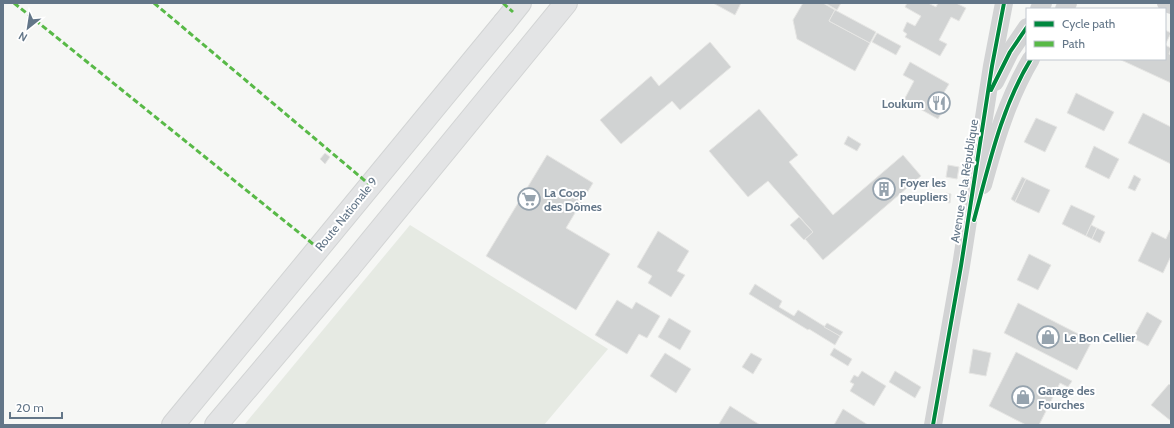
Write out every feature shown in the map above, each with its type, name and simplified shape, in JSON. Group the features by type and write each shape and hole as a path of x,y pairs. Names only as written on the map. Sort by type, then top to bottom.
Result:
{"main road":[{"name":"Route Nationale 9","path":"173,425 520,3"},
{"path":"216,425 349,268 566,3"}],"street":[{"name":"Avenue de la République","path":"932,425 961,266 987,99 1004,3"},
{"path":"1166,3 1171,6"},
{"path":"987,99 1010,52 1026,28"},
{"name":"Avenue de la République","path":"961,266 996,139 1010,98 1030,60"}],"shaded area":[{"path":"410,225 608,349 544,425 244,425"}],"building":[{"path":"713,3 741,3 735,15"},
{"path":"803,3 823,3 835,10 829,21 870,43 855,71 797,39 793,20"},
{"path":"825,3 841,3 837,10"},
{"path":"907,3 928,3 936,7 938,3 956,3 966,8 959,21 951,17 939,40 947,44 940,56 905,37 907,34 903,31 907,22 915,26 921,16 905,7"},
{"path":"835,10 876,32 870,43 829,21"},
{"path":"1166,30 1171,33 1166,43"},
{"path":"877,33 901,46 896,55 872,42"},
{"path":"710,42 731,67 680,110 672,101 621,144 600,120 651,76 659,86"},
{"path":"1166,46 1171,48 1169,54 1171,55 1171,83 1121,60 1166,60"},
{"path":"910,62 949,84 943,94 950,98 938,119 904,100 914,81 903,75"},
{"path":"1076,93 1114,112 1104,131 1067,113"},
{"name":"Foyer les peupliers","path":"759,109 798,155 789,162 833,215 903,155 921,176 823,260 805,239 813,232 768,181 748,197 709,151"},
{"path":"1143,113 1171,127 1171,164 1128,143"},
{"path":"1036,118 1057,127 1045,152 1024,142"},
{"path":"848,136 861,144 857,151 844,144"},
{"path":"1094,146 1119,159 1109,179 1085,167"},
{"path":"325,153 330,157 325,164 320,159"},
{"path":"547,155 593,183 566,228 610,254 576,310 486,256"},
{"path":"948,165 959,167 957,179 946,177"},
{"path":"1134,175 1141,179 1135,191 1128,188"},
{"path":"1022,177 1026,179 1015,202 1011,199"},
{"path":"1026,179 1050,190 1039,213 1015,202"},
{"path":"946,193 951,194 950,203 944,202"},
{"path":"1071,205 1095,216 1086,236 1062,224"},
{"path":"799,217 813,232 804,240 790,225"},
{"path":"1091,225 1097,228 1092,239 1086,236"},
{"path":"1097,228 1105,232 1100,243 1092,239"},
{"path":"1170,230 1171,256 1163,273 1138,261 1152,232 1166,239"},
{"path":"658,231 689,251 677,271 685,275 671,297 648,283 652,276 637,267"},
{"path":"1029,254 1051,265 1038,290 1017,280"},
{"path":"755,284 782,301 779,307 794,316 798,310 840,336 835,345 749,294"},
{"path":"617,300 632,309 636,302 660,316 647,338 639,334 627,354 595,335"},
{"name":"Le Bon Cellier","path":"1018,303 1092,341 1077,370 1004,333"},
{"path":"1147,312 1162,321 1148,346 1133,338"},
{"path":"669,318 691,331 680,350 658,337"},
{"path":"827,323 843,332 840,336 824,327"},
{"path":"834,348 852,359 848,366 830,355"},
{"path":"973,349 991,353 986,376 969,373"},
{"name":"Garage des Fourches","path":"1016,352 1072,381 1068,387 1060,383 1039,425 1026,425 989,406"},
{"path":"665,353 691,369 676,393 650,376"},
{"path":"751,353 762,359 753,374 742,367"},
{"path":"862,371 886,386 874,406 850,391 854,384 850,382 854,375 858,377"},
{"path":"895,371 921,387 915,398 889,382"},
{"path":"1169,384 1171,386 1171,421 1151,405"},
{"path":"730,406 760,425 719,424"},
{"path":"843,409 868,425 834,425"}],"marked path":[{"path":"14,3 318,248"},
{"path":"154,3 370,185"},
{"path":"503,3 513,12"}],"cycle path":[{"path":"933,425 961,266 992,66 1004,3"},
{"path":"991,90 1010,52 1026,28"},
{"path":"974,220 1004,117 1030,60"}],"place":[{"name":"Loukum","path":"939,103"},
{"name":"Foyer les peupliers","path":"884,189"},
{"name":"La Coop des Dômes","path":"529,199"},
{"name":"Le Bon Cellier","path":"1048,337"},
{"name":"Garage des Fourches","path":"1023,397"}]}
